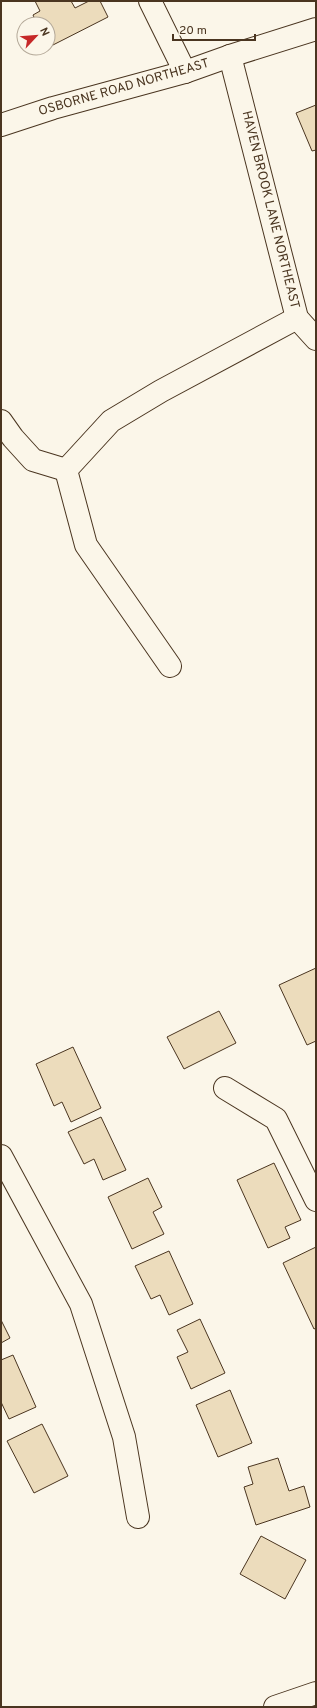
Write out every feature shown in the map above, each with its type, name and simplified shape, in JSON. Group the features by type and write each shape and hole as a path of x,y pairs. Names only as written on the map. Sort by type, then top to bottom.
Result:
{"street":[{"path":"150,1 185,72"},
{"name":"OSBORNE ROAD NORTHEAST","path":"1,125 53,108 185,72 316,29"},
{"name":"HAVEN BROOK LANE NORTHEAST","path":"66,470 111,421 161,391 297,318 230,56"},
{"path":"297,318 316,339"},
{"path":"1,422 12,438 33,460 66,470 86,545 170,666"},
{"path":"225,1088 276,1119 316,1200"},
{"path":"1,1156 81,1304 124,1437 138,1517"},
{"path":"276,1707 316,1693"}],"building":[{"path":"35,1 71,1 75,8 89,1 100,1 108,17 56,43 56,16 33,16 40,11"},
{"path":"316,105 316,150 312,151 296,113"},
{"path":"316,968 316,1041 307,1045 279,985"},
{"path":"219,1011 236,1043 184,1069 167,1037"},
{"path":"73,1047 101,1108 71,1122 62,1102 54,1106 36,1064"},
{"path":"101,1117 126,1170 103,1180 94,1159 84,1164 68,1132"},
{"path":"274,1163 301,1220 285,1227 290,1238 268,1248 237,1180"},
{"path":"148,1178 162,1207 153,1212 164,1234 132,1249 108,1197"},
{"path":"316,1247 316,1328 314,1329 283,1263"},
{"path":"169,1251 193,1304 169,1315 160,1295 151,1299 135,1266"},
{"path":"200,1319 225,1373 191,1389 177,1357 188,1352 177,1330"},
{"path":"1,1320 10,1338 1,1343"},
{"path":"13,1355 36,1407 9,1419 1,1402 1,1360"},
{"path":"230,1390 252,1443 218,1457 196,1405"},
{"path":"42,1424 68,1476 34,1493 7,1441"},
{"path":"278,1458 289,1491 304,1486 310,1507 256,1525 244,1487 253,1484 248,1467"},
{"path":"261,1536 306,1560 285,1599 240,1574"}]}
